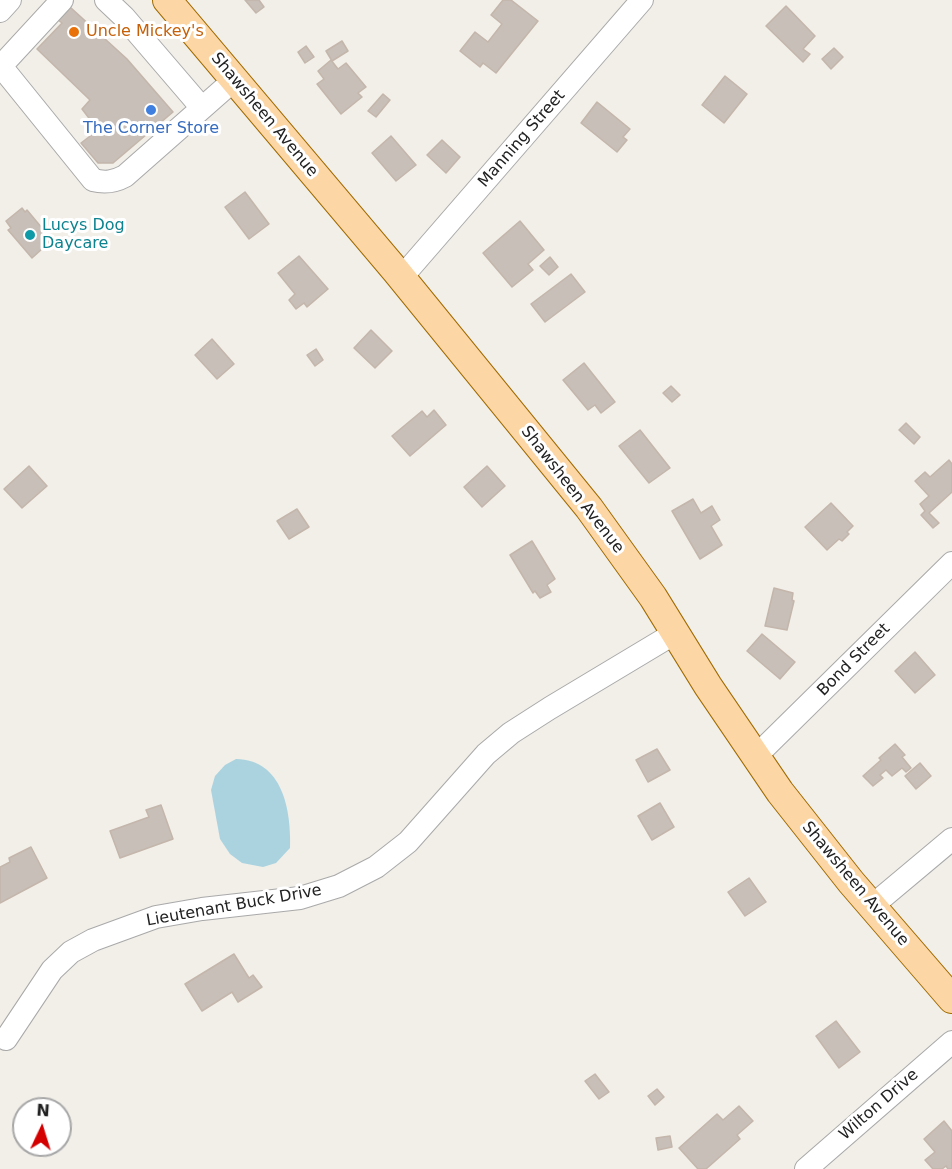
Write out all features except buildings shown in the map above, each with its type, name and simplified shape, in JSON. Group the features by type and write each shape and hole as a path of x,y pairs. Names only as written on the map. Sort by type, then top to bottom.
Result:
{"main road":[{"name":"Shawsheen Avenue","path":"167,0 401,278 589,508 653,597 755,757 780,792 872,906 952,999"}],"street":[{"path":"0,11 10,0"},
{"path":"62,0 1,66 93,180 113,182 125,176 234,80"},
{"path":"106,0 124,17 202,108"},
{"name":"Manning Street","path":"401,278 642,0"},
{"name":"Bond Street","path":"755,757 952,563"},
{"name":"Lieutenant Buck Drive","path":"6,1039 52,970 71,952 93,940 156,917 202,909 300,898 339,886 375,867 408,842 486,754 511,734 549,708 675,633"},
{"path":"872,906 952,839"},
{"name":"Wilton Drive","path":"806,1169 952,1042"}],"water":[{"path":"236,759 252,762 264,768 274,778 286,803 290,848 276,863 263,867 242,863 230,854 220,839 211,790 215,776 225,765"}],"place":[{"name":"Uncle Mickey's","path":"74,32"},
{"name":"The Corner Store","path":"151,110"},
{"name":"Lucys Dog Daycare","path":"30,235"}]}
